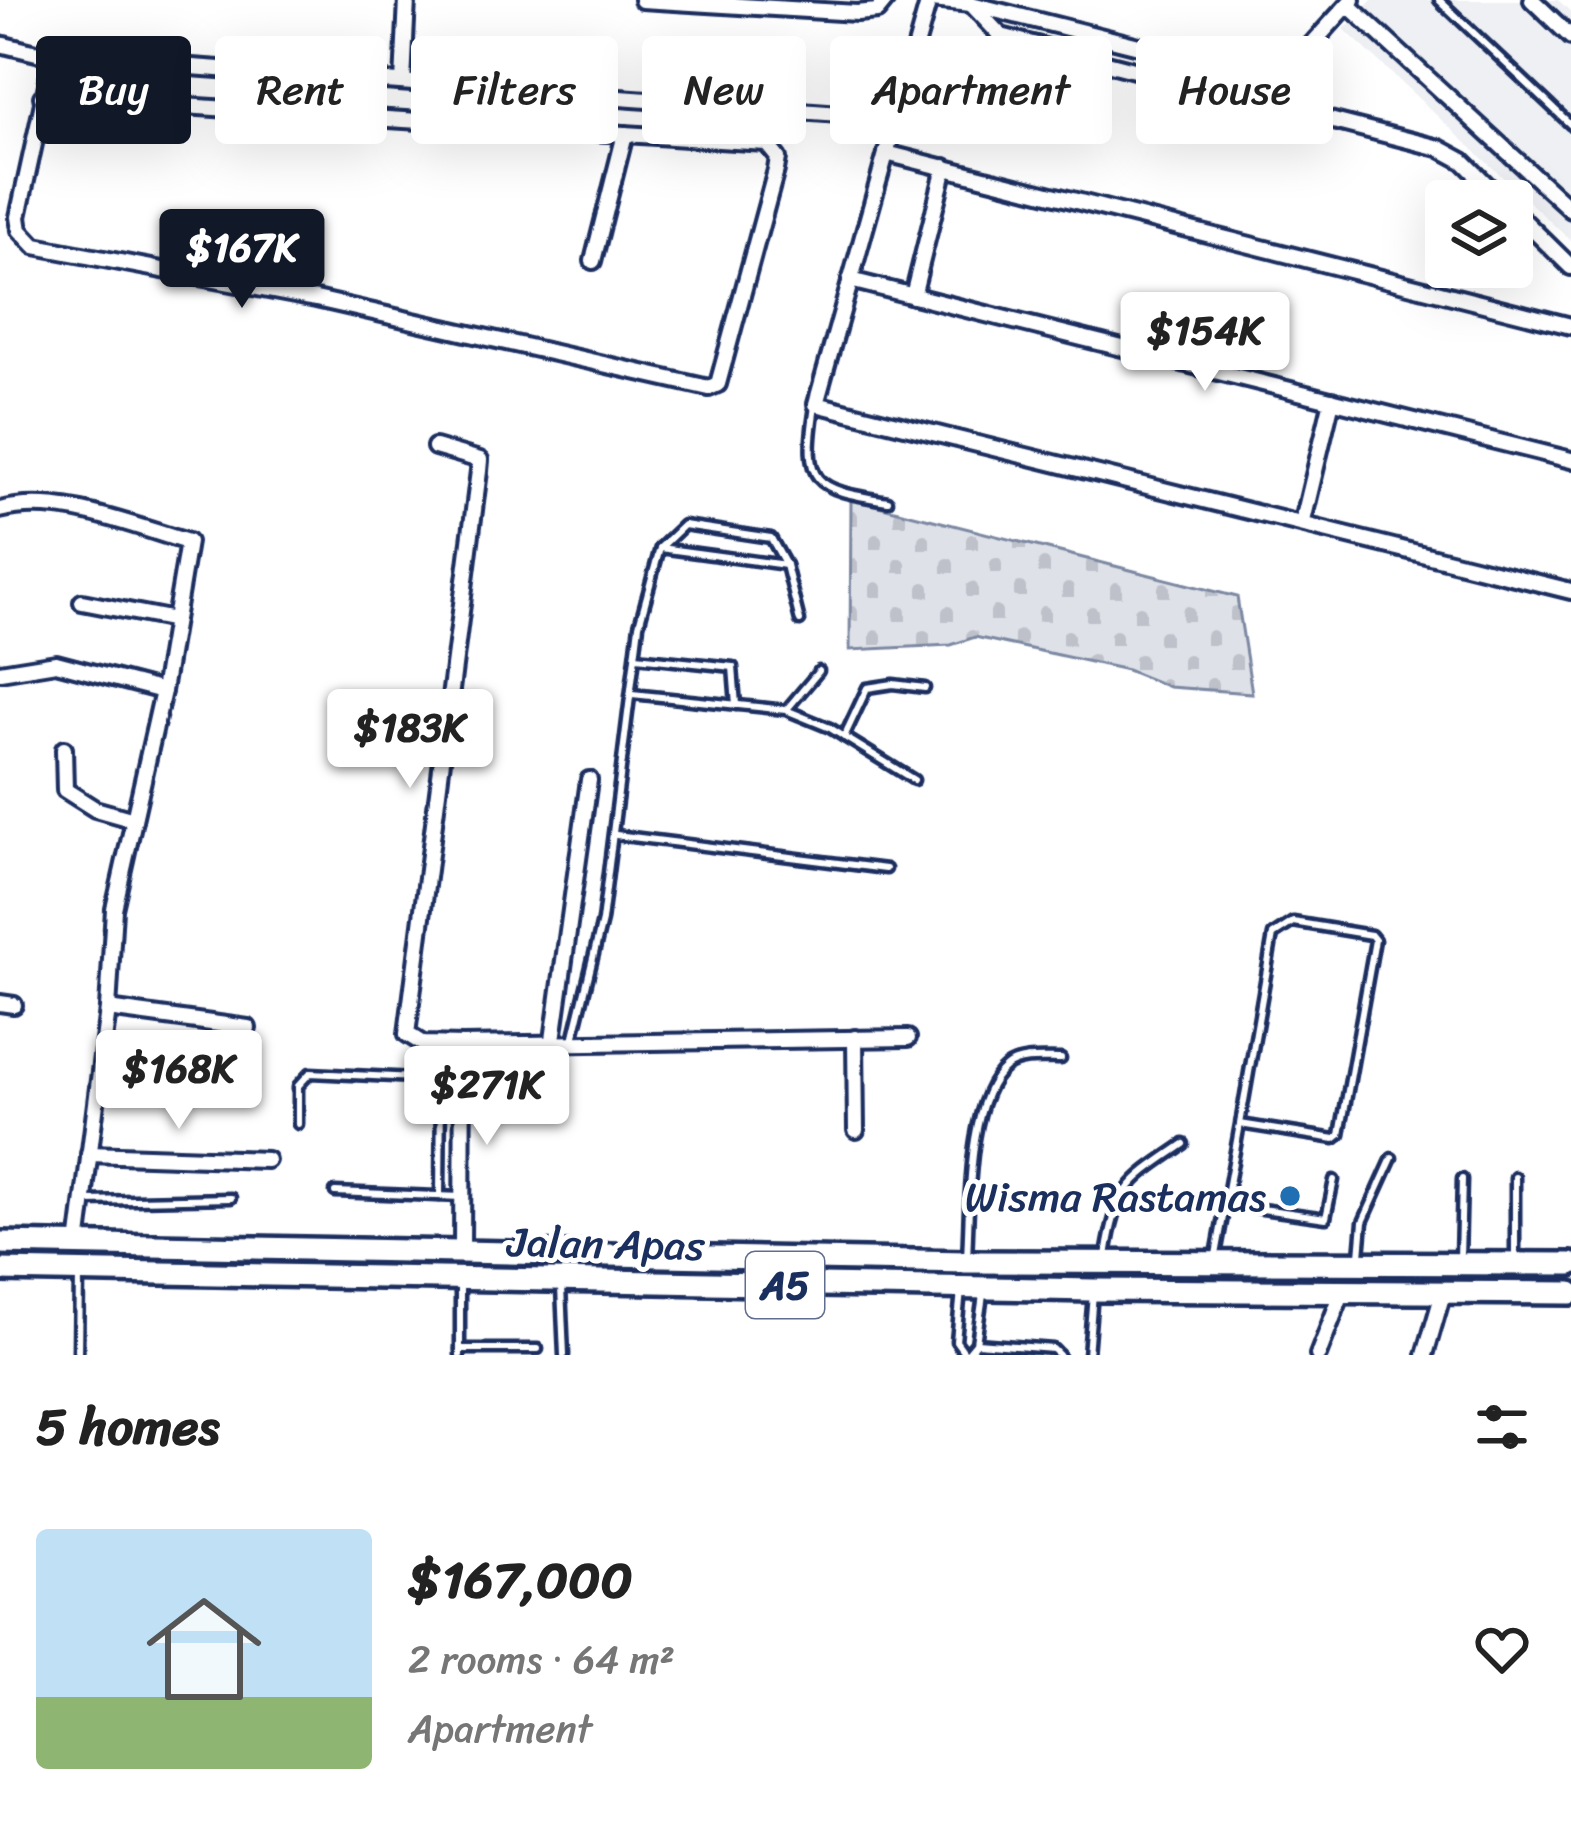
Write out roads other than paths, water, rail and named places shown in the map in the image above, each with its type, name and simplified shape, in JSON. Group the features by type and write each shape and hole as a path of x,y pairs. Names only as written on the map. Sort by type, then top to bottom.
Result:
{"highway":[{"name":"Jalan Apas","path":"0,1244 703,1257 968,1253 1105,1263 1571,1264"},
{"path":"703,1257 712,1264 761,1266 770,1284"},
{"path":"1215,1264 1224,1282 1252,1292"},
{"name":"Jalan Apas","path":"0,1270 1093,1290 1571,1293"}],"street":[{"path":"403,82 407,0"},
{"path":"642,0 857,13 877,10 886,0"},
{"path":"920,36 931,0 1007,6 1267,77 1292,66 1350,2 1571,211"},
{"path":"1532,0 1571,37"},
{"path":"971,4 1001,36 1452,153 1481,180"},
{"path":"0,44 36,53"},
{"path":"191,67 830,113"},
{"path":"36,131 18,217 25,239 35,246 316,299 709,388 722,375 778,158 775,150 755,140 191,106"},
{"path":"593,261 625,134"},
{"path":"889,144 816,404 1571,591"},
{"path":"886,153 1571,326"},
{"path":"914,296 945,167"},
{"path":"1533,230 1571,267"},
{"path":"850,280 1571,460"},
{"path":"1303,521 1331,400"},
{"path":"435,447 480,460 407,1034 423,1044 463,1045 908,1038"},
{"path":"0,509 99,516 188,542 163,691 114,909 108,1009 78,1245"},
{"path":"82,602 175,620"},
{"path":"0,672 56,663 163,691"},
{"path":"64,749 65,790 95,809 134,820"},
{"path":"553,1040 589,780"},
{"path":"108,1009 248,1028"},
{"path":"855,1038 856,1130"},
{"path":"462,1252 463,1045"},
{"path":"89,1154 267,1160"},
{"path":"1318,1355 1342,1293"},
{"path":"1425,1355 1443,1293"}],"lane":[{"path":"1439,0 1571,125"},
{"path":"816,404 808,453 816,478 835,493 888,501"},
{"path":"573,1040 588,989 614,835 636,658 660,548 684,525 771,538 786,565 800,621"},
{"path":"660,548 786,565"},
{"path":"636,658 733,667 736,705"},
{"path":"786,710 819,671"},
{"path":"844,737 867,688 893,684 926,688"},
{"path":"632,694 786,710 844,737 914,780"},
{"path":"614,835 886,869"},
{"path":"1215,1264 1273,935 1280,925 1293,922 1371,935 1375,940 1340,1135 1335,1139 1240,1124"},
{"path":"968,1253 975,1143 993,1083 1016,1062 1061,1059"},
{"path":"298,1124 298,1086 310,1073 436,1079 441,1087 440,1196"},
{"path":"1105,1263 1118,1196 1128,1182 1184,1144"},
{"path":"1360,1264 1361,1228 1392,1158"},
{"path":"1515,1177 1515,1264"},
{"path":"1460,1264 1462,1179"},
{"path":"1226,1204 1326,1218 1334,1180"},
{"path":"335,1192 462,1197"},
{"path":"83,1202 231,1198"},
{"path":"78,1355 79,1272"},
{"path":"460,1279 460,1352 538,1349"},
{"path":"561,1282 564,1355"},
{"path":"973,1288 976,1343 966,1355 956,1341 973,1288"},
{"path":"1088,1355 1093,1290"},
{"path":"976,1343 1053,1349 1059,1355"}],"place":[{"name":"Wisma Rastamas","path":"1290,1196"}]}
